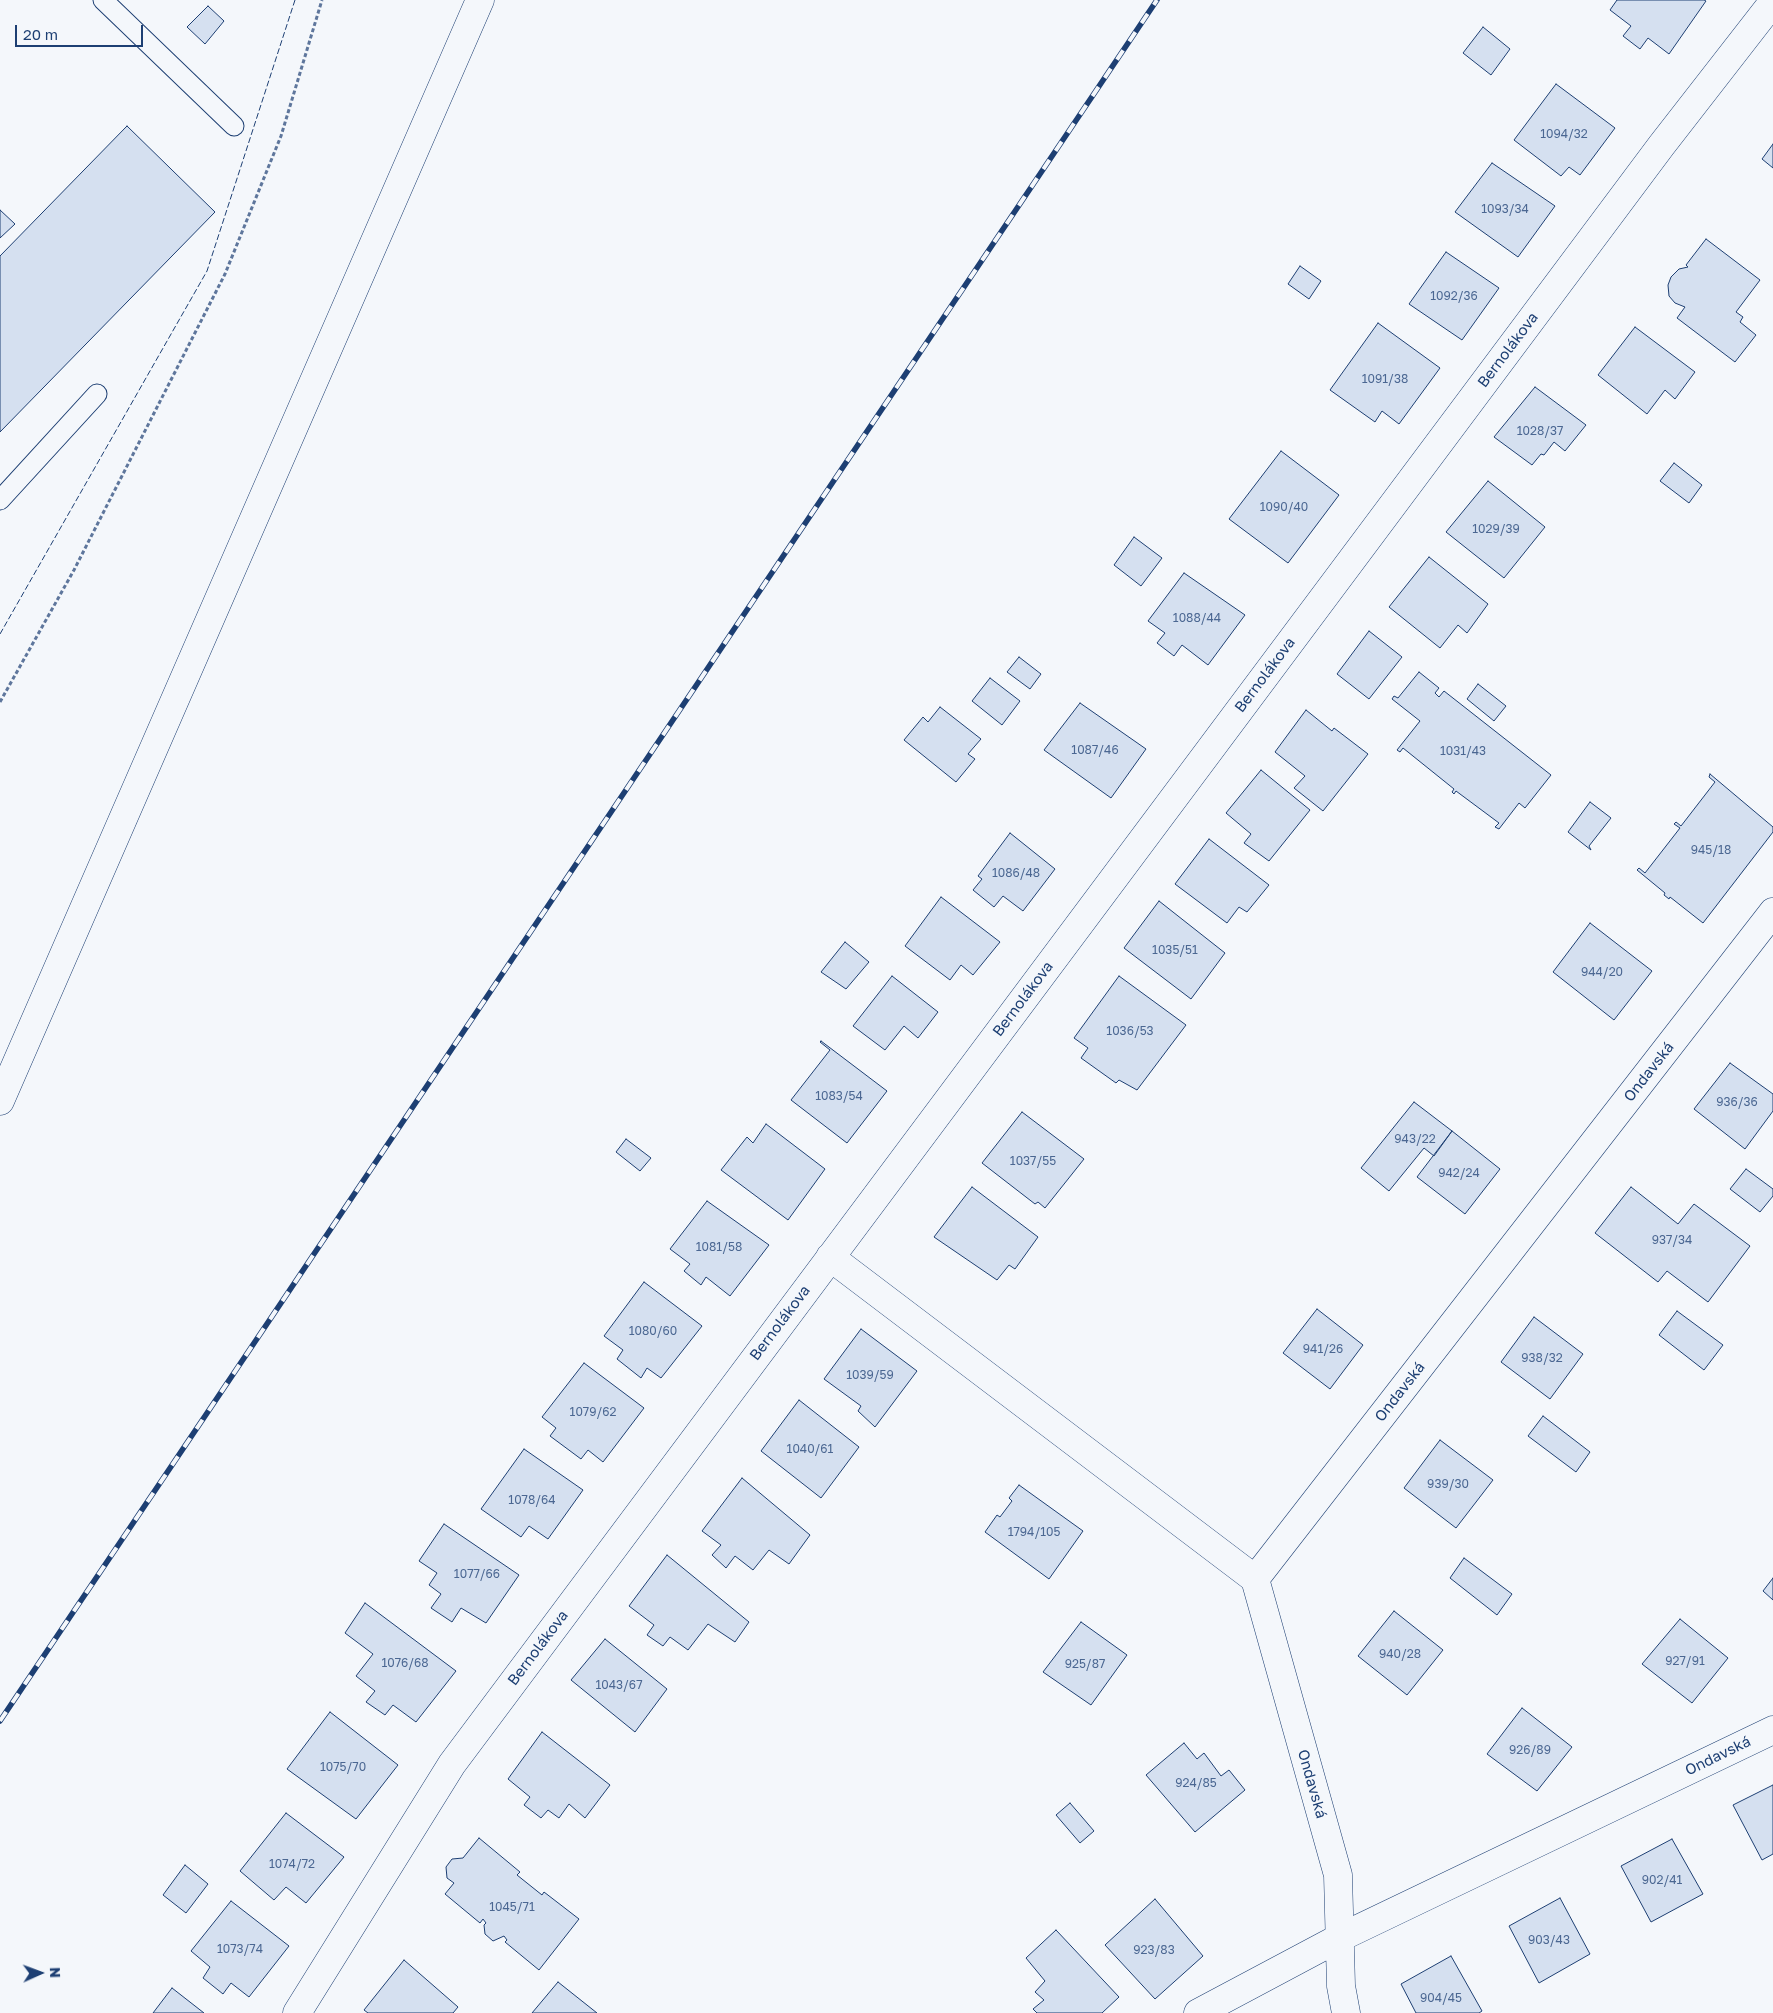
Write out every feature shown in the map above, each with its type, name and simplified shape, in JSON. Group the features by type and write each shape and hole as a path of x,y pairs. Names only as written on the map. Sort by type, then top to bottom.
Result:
{"street":[{"path":"0,1101 480,0"},
{"name":"Bernolákova","path":"297,2013 452,1764 1637,178 1773,2"},
{"name":"Ondavská","path":"1339,1938 1338,1875 1255,1579 1773,912"},
{"path":"830,1257 1255,1579"},
{"name":"Ondavská","path":"1198,2013 1339,1938 1773,1730"},
{"path":"1339,1938 1341,1986 1346,2013"}],"lane":[{"path":"103,0 234,126"},
{"path":"0,500 97,394"}],"path":[{"path":"0,702 74,570 225,274 281,136 322,0"}],"building":[{"path":"1617,0 1706,1 1669,54 1648,38 1640,49 1623,36 1631,26 1610,10"},
{"path":"208,6 224,21 205,44 187,27"},
{"path":"1483,27 1510,49 1491,75 1463,53"},
{"path":"1556,84 1615,128 1580,175 1569,167 1561,176 1514,140"},
{"path":"127,126 215,212 0,432 0,256"},
{"path":"1773,144 1773,168 1762,159"},
{"path":"1492,163 1555,206 1518,257 1455,212"},
{"path":"0,210 15,224 0,238"},
{"path":"1706,239 1760,280 1736,312 1743,317 1740,322 1756,335 1735,362 1677,318 1685,307 1675,303 1669,296 1668,285 1671,277 1679,269 1688,267 1686,265"},
{"path":"1446,252 1499,288 1462,340 1409,304"},
{"path":"1300,266 1321,281 1309,299 1288,284"},
{"path":"1378,323 1440,368 1399,424 1382,411 1375,422 1330,390"},
{"path":"1635,327 1695,372 1675,399 1665,390 1647,414 1598,375"},
{"path":"1535,387 1586,425 1565,451 1554,442 1544,455 1541,454 1532,465 1494,437"},
{"path":"1281,451 1339,495 1288,563 1229,519"},
{"path":"1674,463 1702,485 1689,503 1660,481"},
{"path":"1488,481 1545,527 1504,578 1446,532"},
{"path":"1134,537 1162,558 1141,586 1114,565"},
{"path":"1429,557 1488,604 1467,633 1458,625 1440,648 1389,607"},
{"path":"1184,573 1245,615 1208,665 1182,645 1174,656 1157,643 1165,633 1148,621"},
{"path":"1369,631 1402,657 1369,699 1337,674"},
{"path":"1019,657 1041,674 1030,689 1007,672"},
{"path":"1419,672 1439,688 1435,693 1439,697 1444,691 1551,775 1525,808 1519,803 1499,829 1495,827 1499,823 1456,791 1454,794 1452,792 1454,789 1403,748 1400,752 1397,750 1420,721 1392,699 1394,696 1398,698"},
{"path":"990,678 1020,701 1002,725 972,701"},
{"path":"1478,684 1506,706 1494,721 1467,699"},
{"path":"1080,703 1146,749 1111,798 1044,750"},
{"path":"940,707 981,739 968,754 975,759 956,782 904,740 923,717 928,722"},
{"path":"1306,710 1332,731 1334,728 1368,754 1323,811 1294,788 1305,776 1275,752"},
{"path":"1261,770 1310,810 1269,861 1244,843 1251,834 1226,813"},
{"path":"1710,774 1773,827 1773,832 1703,923 1670,897 1669,899 1664,895 1665,893 1637,870 1639,868 1645,873 1680,828 1674,824 1676,822 1681,826 1715,782 1709,777"},
{"path":"1590,802 1611,818 1589,846 1591,850 1568,832"},
{"path":"1010,833 1055,869 1023,911 1003,896 994,907 973,890 982,879 978,876"},
{"path":"1209,839 1269,885 1247,912 1239,907 1227,923 1175,884"},
{"path":"941,897 1000,942 973,975 961,965 950,980 905,946"},
{"path":"1159,901 1225,953 1191,999 1124,948"},
{"path":"1590,923 1652,971 1614,1020 1553,972"},
{"path":"845,942 869,962 846,989 821,972"},
{"path":"892,976 938,1012 918,1038 904,1026 885,1050 853,1026"},
{"path":"1119,976 1186,1025 1137,1090 1119,1080 1116,1083 1081,1058 1088,1048 1074,1038"},
{"path":"821,1041 887,1091 847,1143 791,1100 830,1050"},
{"path":"1730,1063 1773,1094 1773,1111 1745,1149 1694,1109"},
{"path":"1414,1102 1452,1131 1434,1156 1424,1148 1389,1191 1361,1168"},
{"path":"1022,1112 1084,1159 1045,1208 1038,1202 1035,1204 982,1163"},
{"path":"766,1124 825,1169 788,1220 721,1170 747,1137 753,1143"},
{"path":"1452,1131 1500,1169 1465,1214 1417,1177"},
{"path":"626,1139 651,1158 640,1171 616,1152"},
{"path":"1746,1169 1773,1189 1773,1196 1760,1212 1730,1189"},
{"path":"972,1187 1038,1237 1015,1269 1009,1265 997,1280 934,1237"},
{"path":"1631,1187 1678,1224 1694,1204 1750,1246 1708,1302 1667,1271 1658,1282 1595,1233"},
{"path":"707,1201 769,1245 730,1296 706,1277 701,1285 684,1271 690,1264 670,1249"},
{"path":"644,1282 702,1326 661,1378 647,1368 641,1378 617,1359 623,1350 604,1336"},
{"path":"1317,1309 1363,1345 1330,1389 1283,1353"},
{"path":"1677,1311 1723,1345 1704,1370 1659,1335"},
{"path":"1534,1317 1583,1354 1550,1399 1501,1362"},
{"path":"861,1329 917,1371 875,1427 858,1411 861,1406 824,1379"},
{"path":"584,1363 644,1408 603,1462 588,1450 581,1459 550,1436 556,1428 542,1417"},
{"path":"799,1400 859,1447 821,1498 761,1451"},
{"path":"1543,1416 1590,1452 1576,1472 1528,1436"},
{"path":"1440,1440 1493,1480 1456,1528 1404,1488"},
{"path":"524,1449 583,1490 548,1539 529,1526 521,1537 481,1509"},
{"path":"742,1478 810,1535 789,1564 769,1550 753,1570 735,1556 726,1568 712,1555 721,1545 702,1531"},
{"path":"1019,1485 1083,1531 1049,1579 985,1532 997,1515 1000,1517 1012,1501 1009,1498"},
{"path":"444,1524 519,1575 486,1623 461,1608 452,1622 431,1608 441,1594 429,1585 437,1573 419,1561"},
{"path":"667,1555 749,1622 735,1642 708,1624 688,1650 670,1637 663,1646 647,1635 654,1625 629,1606"},
{"path":"1464,1558 1512,1594 1497,1615 1450,1578"},
{"path":"1773,1578 1773,1600 1763,1591"},
{"path":"365,1603 456,1671 416,1722 393,1705 385,1715 366,1702 375,1691 356,1676 373,1654 345,1633"},
{"path":"1394,1611 1443,1650 1407,1695 1358,1656"},
{"path":"1680,1619 1728,1658 1692,1703 1642,1664"},
{"path":"1081,1622 1127,1655 1091,1705 1043,1672"},
{"path":"605,1639 667,1689 635,1732 571,1680"},
{"path":"1522,1708 1572,1747 1537,1791 1487,1754"},
{"path":"330,1712 398,1765 356,1819 287,1769"},
{"path":"542,1732 610,1785 585,1818 569,1804 559,1818 548,1810 541,1818 524,1805 530,1797 508,1779"},
{"path":"1184,1743 1197,1759 1204,1753 1221,1776 1229,1770 1245,1790 1195,1832 1146,1775"},
{"path":"1773,1785 1773,1854 1762,1860 1733,1805"},
{"path":"1070,1803 1094,1831 1080,1843 1056,1815"},
{"path":"286,1813 344,1857 306,1903 286,1887 274,1900 240,1871"},
{"path":"479,1838 520,1872 517,1875 542,1895 544,1892 579,1919 539,1970 505,1942 507,1940 504,1936 493,1941 485,1934 484,1925 486,1923 483,1919 480,1923 445,1894 454,1883 447,1878 446,1867 452,1859 463,1858"},
{"path":"1672,1839 1703,1894 1651,1922 1621,1866"},
{"path":"185,1865 208,1884 186,1913 163,1895"},
{"path":"1560,1898 1590,1954 1539,1983 1509,1926"},
{"path":"1155,1899 1203,1956 1155,1999 1105,1945"},
{"path":"231,1901 289,1946 249,1997 231,1983 223,1994 203,1978 210,1967 191,1951"},
{"path":"1056,1930 1119,1997 1102,2013 1037,2013 1033,2009 1044,2000 1035,1992 1045,1981 1026,1958"},
{"path":"1451,1956 1482,2011 1479,2013 1416,2013 1401,1984"},
{"path":"404,1960 458,2007 453,2013 368,2013 364,2010"},
{"path":"558,1982 597,2013 532,2013"},
{"path":"172,1988 204,2013 153,2013"}],"railway":[{"path":"0,1721 1157,0"}],"fence":[{"path":"0,634 207,271 295,0"}]}
